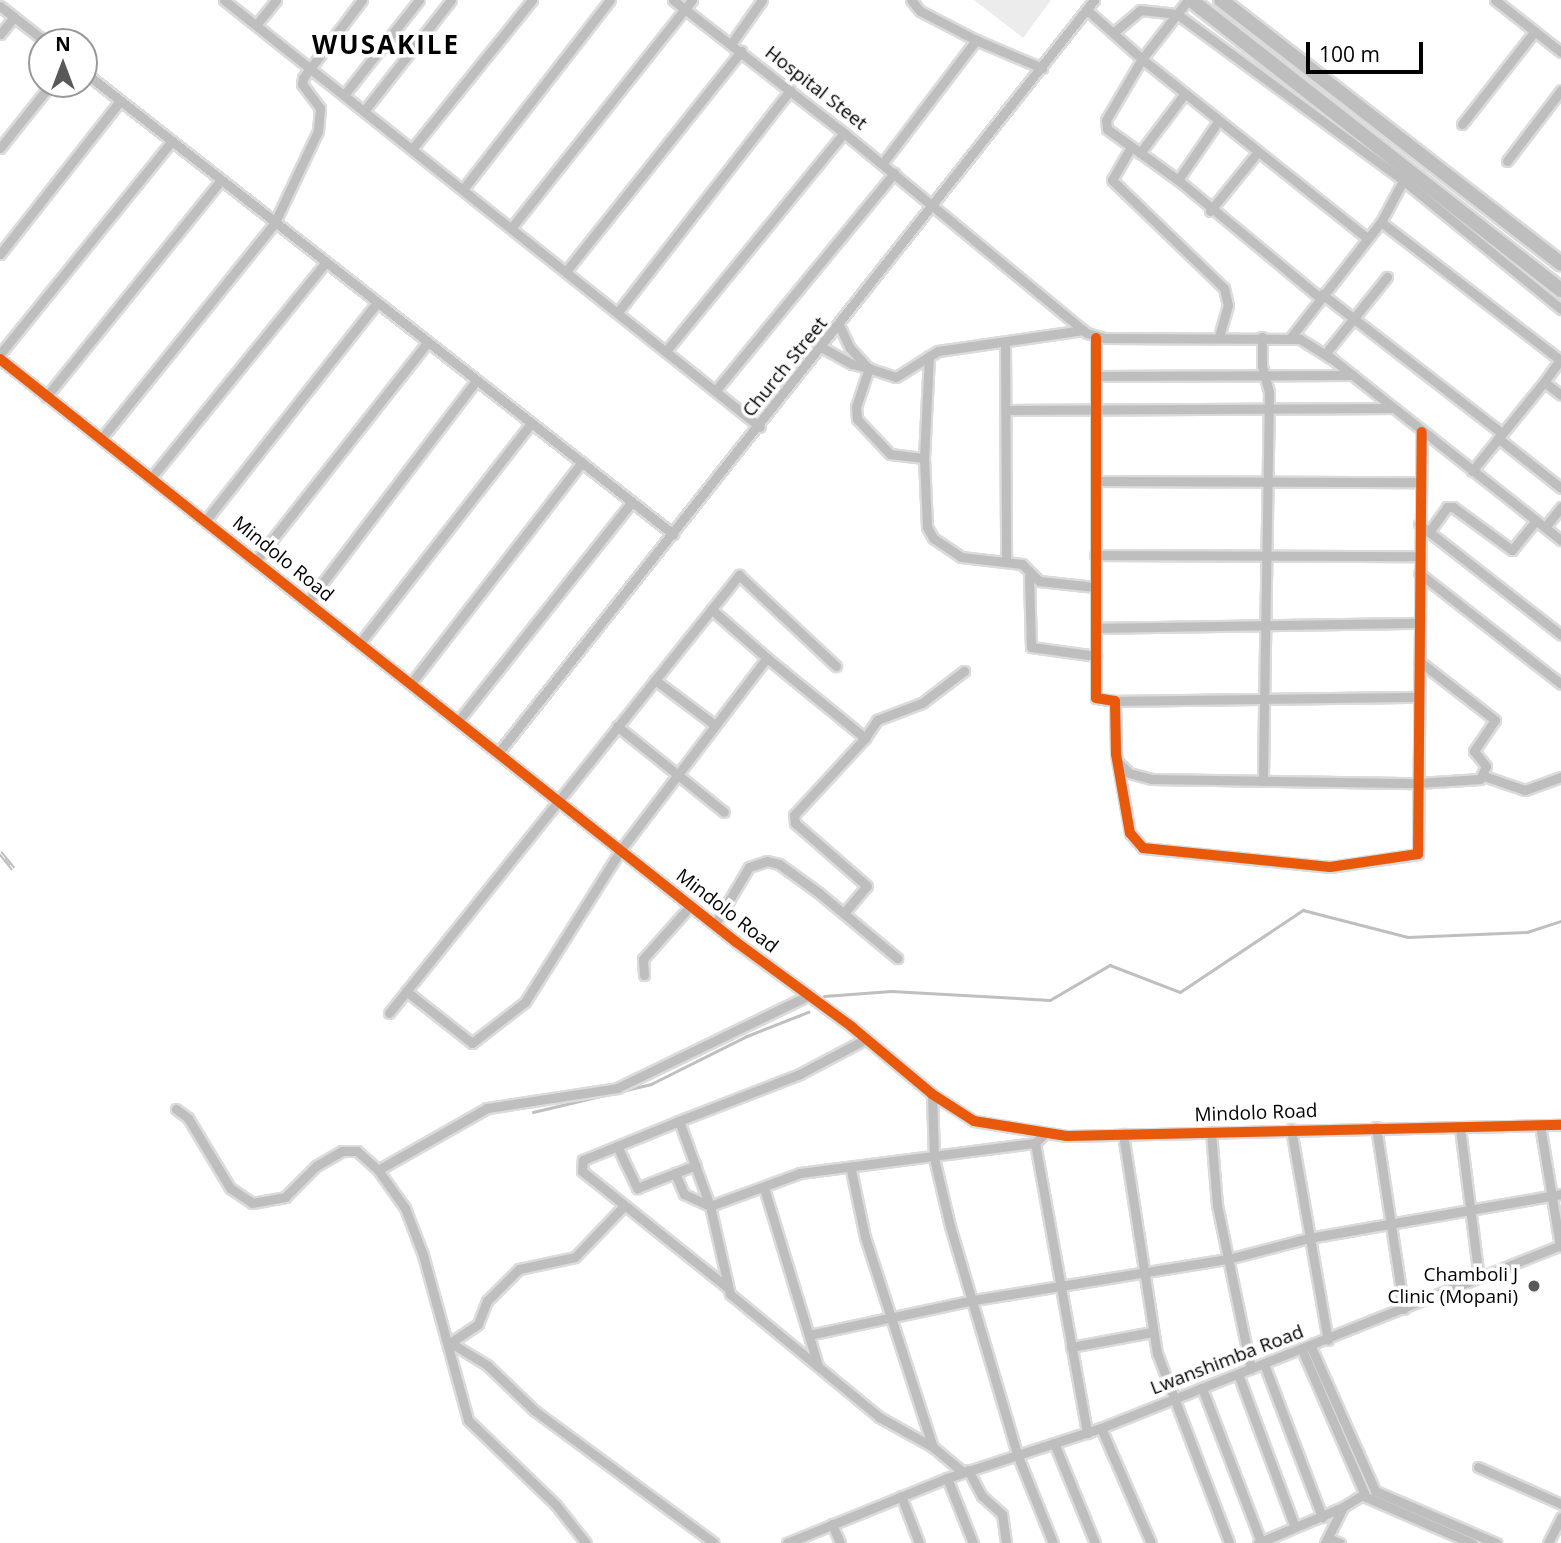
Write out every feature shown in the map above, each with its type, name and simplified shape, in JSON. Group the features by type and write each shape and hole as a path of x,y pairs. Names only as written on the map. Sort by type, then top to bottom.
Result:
{"highway":[{"path":"1189,0 1405,176 1561,290"},
{"path":"1221,0 1561,264"}],"street":[{"path":"224,0 567,270 760,427"},
{"path":"256,25 276,0"},
{"path":"101,439 274,224 318,131 320,108 302,84 309,66 362,0"},
{"path":"344,95 419,0"},
{"path":"364,111 451,0"},
{"path":"413,148 532,0"},
{"path":"464,188 610,0"},
{"name":"Hospital Steet","path":"673,0 844,132 1096,338"},
{"path":"512,227 692,0"},
{"path":"731,44 762,0"},
{"path":"911,0 920,11 976,40 1042,68"},
{"name":"Church Street","path":"499,752 840,327 1094,0"},
{"path":"1189,0 1142,60 1105,125 1178,180 1210,211 1352,317 1561,488"},
{"path":"1498,1 1561,52"},
{"path":"0,6 28,28"},
{"path":"1087,10 1183,96 1367,238"},
{"path":"1113,33 1140,10 1177,14 1405,176 1561,309"},
{"path":"0,34 14,17"},
{"path":"1462,124 1535,31"},
{"path":"882,164 976,40"},
{"path":"567,270 741,51"},
{"path":"98,84 475,382 673,534"},
{"path":"618,312 790,90"},
{"path":"1507,162 1561,90"},
{"path":"1183,96 1112,180 1224,288 1228,304 1219,337"},
{"path":"0,148 40,98"},
{"path":"0,254 119,102"},
{"path":"1178,180 1217,123"},
{"path":"666,351 844,132"},
{"path":"0,356 172,141"},
{"path":"1210,211 1257,153"},
{"path":"716,390 894,173"},
{"path":"1291,337 1320,295 1381,222 1405,176"},
{"path":"46,397 220,181"},
{"path":"1381,222 1560,359 1472,471"},
{"path":"151,478 325,264"},
{"path":"1325,354 1352,317 1387,277"},
{"path":"206,520 376,304"},
{"path":"840,327 850,348 869,368"},
{"path":"823,348 857,367 903,376 929,356 1083,330"},
{"path":"1262,337 1267,410 1267,624 1263,781"},
{"path":"1419,697 1266,696 1115,701 1096,699 1096,338 1291,337 1325,354 1353,375 1561,540"},
{"path":"257,559 427,343"},
{"path":"1005,343 1006,561"},
{"name":"Mindolo Road","path":"0,356 46,397 257,559 715,924 866,1039 932,1094 974,1121 1043,1135 1561,1125"},
{"path":"929,356 924,458 927,527 933,538 961,557 1022,564 1029,576 1031,647 1096,656"},
{"path":"869,368 856,408 857,419 890,454 924,458"},
{"path":"1096,376 1353,375"},
{"path":"308,602 475,382"},
{"path":"1544,382 1561,395"},
{"path":"1006,411 1393,408"},
{"path":"360,643 531,423"},
{"path":"1115,701 1119,763 1130,833 1143,848 1280,864 1338,867 1378,857 1416,856 1422,432"},
{"path":"412,682 582,462"},
{"path":"1096,481 1420,482"},
{"path":"459,720 632,502"},
{"path":"1430,532 1450,506 1512,550 1536,520"},
{"path":"1545,527 1561,507"},
{"path":"1419,524 1561,635"},
{"path":"1095,555 1419,556"},
{"path":"388,1013 741,573 836,666"},
{"path":"1419,573 1561,684"},
{"path":"1029,576 1055,584 1095,587"},
{"path":"711,610 865,738"},
{"path":"1096,628 1419,623"},
{"path":"406,991 472,1043 478,1042 525,1002 622,848 767,658"},
{"path":"1419,661 1495,720 1474,751 1486,766 1484,776"},
{"path":"844,913 867,886 795,823 794,815 865,738 877,720 922,703 964,671"},
{"path":"655,680 715,725"},
{"path":"617,726 724,812"},
{"path":"1119,763 1129,773 1151,779 1419,783 1474,781 1484,776 1525,790 1561,777"},
{"path":"715,924 749,867 767,861 779,864 844,913 897,958"},
{"path":"644,975 643,959 691,905"},
{"path":"378,1170 487,1108 617,1088 809,995"},
{"path":"727,1287 596,1185 581,1166 583,1160 800,1073 866,1039"},
{"path":"932,1094 934,1158 1017,1454 1053,1543"},
{"path":"176,1109 188,1118 230,1188 252,1203 285,1198 316,1166 342,1151 357,1151 378,1170 405,1208 448,1341 468,1420 556,1505 586,1543"},
{"path":"679,1121 710,1206 727,1287 734,1299 879,1417 933,1447 965,1471 982,1496 1002,1514 1006,1543"},
{"path":"1540,1125 1556,1195 1560,1246"},
{"path":"1376,1127 1404,1310"},
{"path":"1460,1128 1479,1279"},
{"path":"1291,1129 1328,1340"},
{"path":"1211,1132 1214,1186 1251,1369"},
{"path":"675,1173 684,1194 710,1206 800,1173 850,1170 1035,1143 1043,1135"},
{"path":"1123,1135 1152,1332 1171,1400 1229,1543"},
{"path":"1035,1143 1087,1433"},
{"path":"617,1146 637,1188 696,1165"},
{"path":"850,1170 865,1237 933,1447"},
{"path":"764,1188 818,1368"},
{"path":"809,1335 974,1300 1228,1259 1309,1238 1556,1195"},
{"path":"448,1341 478,1324 488,1301 519,1269 575,1257 623,1206"},
{"name":"Lwanshimba Road","path":"787,1543 965,1471 1101,1428 1560,1246"},
{"path":"1071,1347 1152,1332"},
{"path":"448,1341 487,1365 535,1411 714,1543"},
{"path":"1306,1348 1364,1494 1472,1543"},
{"path":"1306,1348 1375,1491 1496,1543"},
{"path":"1264,1364 1322,1517"},
{"path":"1238,1374 1295,1527"},
{"path":"1202,1388 1259,1542 1322,1517 1364,1494"},
{"path":"1101,1428 1151,1543"},
{"path":"1054,1443 1095,1543"},
{"path":"1478,1467 1561,1504"},
{"path":"947,1478 972,1543"},
{"path":"901,1496 919,1543"},
{"path":"1340,1543 1326,1540 1343,1507"},
{"path":"1548,1543 1561,1517"},
{"path":"832,1524 840,1543"}],"shaded area":[{"path":"974,0 1051,0 1023,38"}],"waterway":[{"path":"824,996 891,991 1050,1000 1110,965 1180,992 1303,910 1408,937 1527,932 1561,921"},
{"path":"533,1112 651,1084 747,1036 808,1012"}],"railway":[{"path":"0,852 13,868"}],"cycle path":[{"path":"1096,338 1096,698 1115,701 1116,754 1130,833 1143,848 1330,867 1418,854 1422,432"},
{"path":"0,359 736,942 852,1027 932,1094 974,1121 1067,1136 1561,1125"}],"place":[{"name":"Chamboli J Clinic (Mopani)","path":"1534,1286"}],"district":[{"name":"WUSAKILE","path":"386,45"}]}
